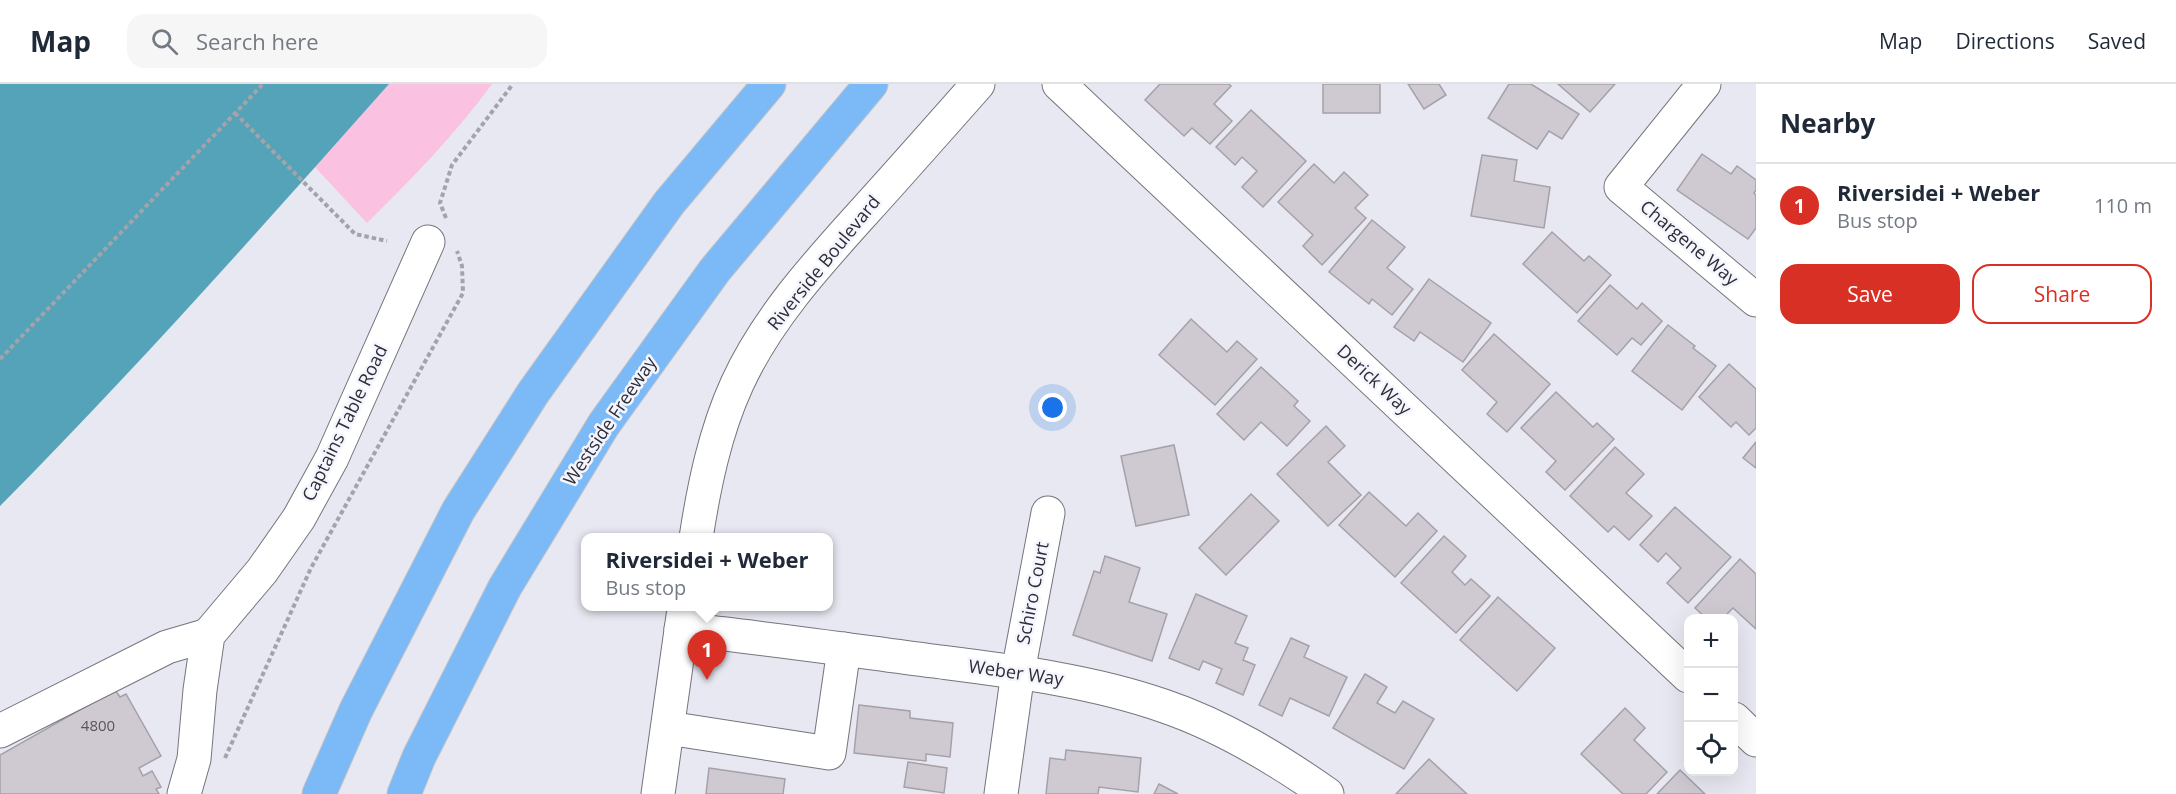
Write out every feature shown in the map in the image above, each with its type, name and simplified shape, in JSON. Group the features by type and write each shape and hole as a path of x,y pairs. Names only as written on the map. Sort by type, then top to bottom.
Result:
{"highway":[{"path":"319,794 356,710 458,511 526,403 669,203 769,84"},
{"name":"Westside Freeway","path":"404,794 419,757 505,587 604,424 715,270 871,84"}],"street":[{"name":"Riverside Boulevard","path":"697,533 701,504 717,441 736,386 750,358 783,309 824,256 978,84"},
{"name":"Derick Way","path":"1059,84 1684,671"},
{"name":"Chargene Way","path":"1704,84 1621,187 1756,300"},
{"name":"Captains Table Road","path":"207,634 262,571 298,518 332,458 444,237"},
{"name":"Schiro Court","path":"1001,794 1018,672 1048,513"},
{"path":"658,794 682,617"},
{"name":"Weber Way","path":"682,617 844,649 1018,672 1100,686 1186,714 1257,748 1327,794"},
{"path":"0,731 167,647 207,634 194,759 184,794"},
{"path":"668,729 829,753 844,649"},
{"path":"1737,722 1756,740"}],"path":[{"path":"0,359 263,84"},
{"path":"223,762 311,568 463,293 462,266 444,237 440,203 452,165 513,84"},
{"path":"235,113 355,234 387,242"}],"shaded area":[{"path":"389,84 492,84 448,139 367,223 315,167"}],"water":[{"path":"0,84 389,84 246,245 0,506"}],"building":[{"path":"1160,84 1229,84 1231,86 1214,104 1232,121 1210,144 1192,128 1184,136 1145,100"},
{"path":"1323,84 1380,84 1380,113 1323,113"},
{"path":"1408,84 1439,84 1446,95 1424,109"},
{"path":"1509,84 1531,84 1579,114 1562,139 1549,131 1537,149 1488,118"},
{"path":"1558,84 1615,84 1590,112"},
{"path":"1251,110 1306,161 1263,207 1242,187 1257,171 1242,157 1235,165 1216,147"},
{"path":"1702,154 1731,174 1737,166 1756,180 1754,193 1756,195 1756,228 1748,239 1677,190"},
{"path":"1482,155 1517,160 1514,181 1550,187 1544,228 1471,216"},
{"path":"1314,164 1334,183 1344,172 1368,195 1355,208 1366,218 1322,265 1303,246 1313,235 1278,202"},
{"path":"1372,220 1405,247 1387,268 1413,289 1392,315 1372,299 1369,304 1329,272"},
{"path":"1552,232 1584,261 1589,256 1611,275 1577,313 1523,264"},
{"path":"1429,279 1491,323 1463,362 1420,332 1414,341 1394,327"},
{"path":"1610,285 1637,309 1642,303 1662,321 1641,345 1632,338 1617,355 1578,321"},
{"path":"1191,319 1227,352 1237,341 1257,359 1215,405 1159,355"},
{"path":"1668,325 1716,366 1682,410 1632,371"},
{"path":"1494,334 1550,384 1507,432 1487,414 1497,402 1462,370"},
{"path":"1729,364 1756,389 1756,428 1749,435 1736,422 1731,427 1699,397"},
{"path":"1261,367 1298,401 1294,406 1310,421 1287,446 1261,422 1244,440 1217,414"},
{"path":"1556,392 1593,427 1597,423 1614,439 1565,490 1546,472 1556,461 1521,428"},
{"path":"1326,426 1345,446 1328,462 1361,495 1328,526 1277,474"},
{"path":"1756,442 1756,468 1743,458"},
{"path":"1174,445 1189,515 1136,526 1121,456"},
{"path":"1615,447 1644,474 1626,493 1652,516 1629,540 1614,526 1608,532 1570,496"},
{"path":"1369,492 1406,526 1418,513 1437,531 1395,577 1339,525"},
{"path":"1251,494 1279,521 1226,575 1199,548"},
{"path":"1675,507 1731,557 1688,603 1667,583 1681,568 1666,553 1658,562 1640,545"},
{"path":"1444,536 1466,556 1452,572 1465,585 1471,579 1490,596 1456,633 1401,583"},
{"path":"1105,556 1140,568 1129,602 1167,614 1152,661 1073,635 1094,571 1100,573"},
{"path":"1740,559 1756,574 1756,629 1733,608 1727,614 1702,614 1695,608"},
{"path":"1196,594 1247,616 1235,643 1248,648 1243,660 1255,665 1243,695 1216,683 1222,669 1203,661 1199,670 1169,658"},
{"path":"1498,597 1555,648 1517,691 1460,640"},
{"path":"1291,638 1309,646 1304,657 1347,677 1329,716 1290,698 1282,716 1259,705"},
{"path":"1365,674 1387,687 1377,703 1395,713 1403,701 1434,719 1404,769 1333,728"},
{"path":"115,690 120,697 126,694 161,756 139,768 143,776 152,771 161,787 156,789 159,794 0,794 0,755"},
{"path":"859,705 910,711 910,718 953,723 950,757 926,754 926,761 854,753"},
{"path":"1625,708 1645,728 1634,740 1667,772 1646,794 1623,794 1581,754"},
{"path":"1066,750 1141,758 1138,792 1099,787 1098,794 1046,794 1050,758 1065,760"},
{"path":"1429,759 1467,794 1396,794"},
{"path":"908,762 947,768 944,793 904,787"},
{"path":"709,768 785,779 783,794 706,794"},
{"path":"1680,770 1705,794 1657,794"},
{"path":"1159,784 1178,794 1154,794"}],"place":[{"name":"Riversidei + Weber","path":"707,680"}]}
